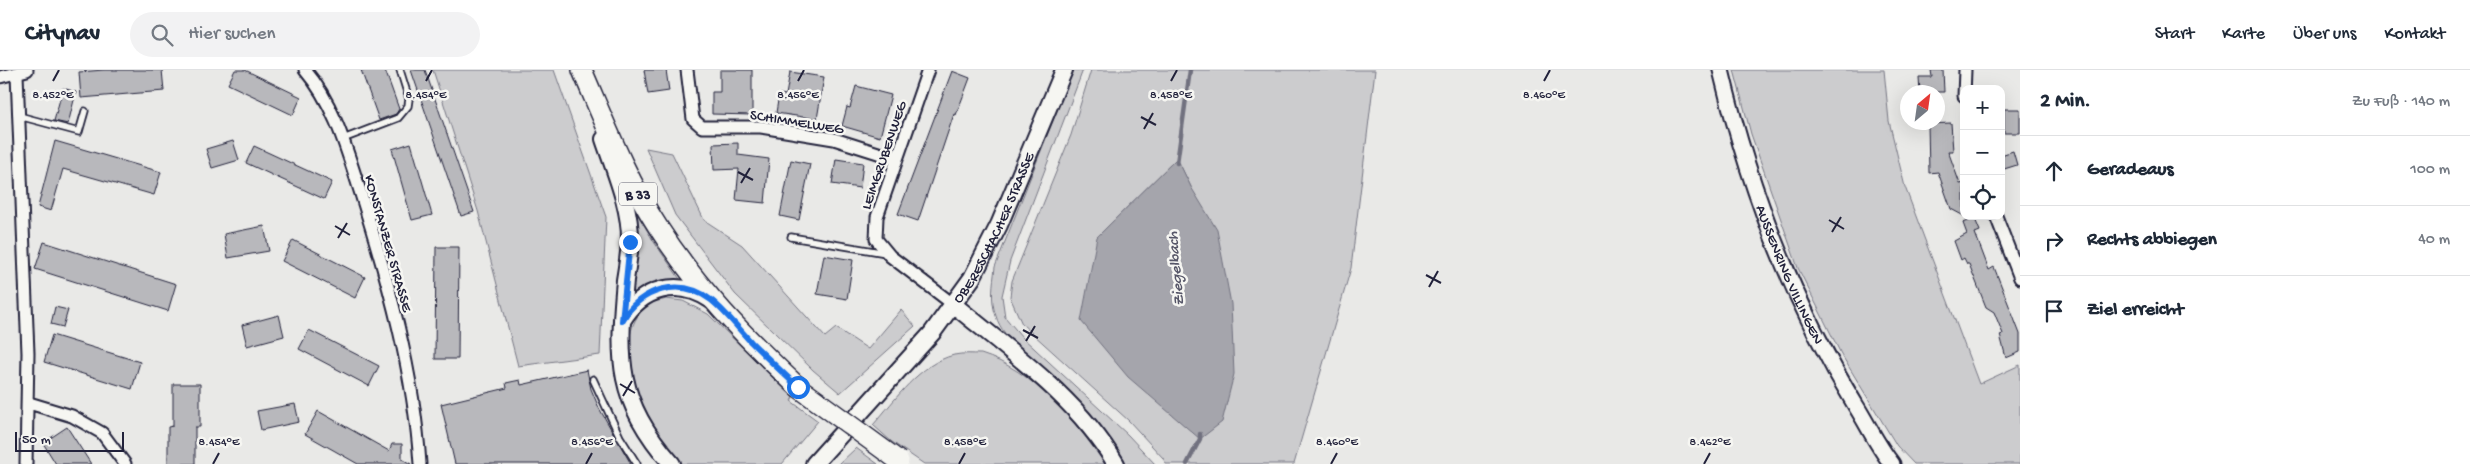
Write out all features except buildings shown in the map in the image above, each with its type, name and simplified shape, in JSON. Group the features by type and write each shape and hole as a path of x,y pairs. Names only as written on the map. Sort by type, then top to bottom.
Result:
{"main road":[{"name":"OBERESCHACHER STRASSE","path":"814,464 932,334 972,278 999,225 1064,70"},
{"path":"583,73 629,223 630,242 622,321 621,358 629,395 642,423 672,464"},
{"name":"B 33","path":"583,73 625,169 640,198 674,252 712,301 798,387 902,462"},
{"path":"622,321 634,303 652,292 662,289 683,288 703,295 712,301"},
{"path":"954,305 1057,394 1096,436 1116,464"}],"street":[{"name":"KONSTANZER STRASSE","path":"305,70 331,111 343,139 384,267 412,394 420,464"},
{"name":"SCHIMMELWEG","path":"687,70 693,119 702,127 761,127 834,140 897,160"},
{"name":"LEIMGRUBENWEG","path":"928,70 876,217 876,239 888,253 954,305"},
{"name":"AUSSENRING VILLINGEN","path":"1721,70 1734,122 1779,256 1827,359 1892,464"},
{"path":"1965,85 1966,70"},
{"path":"0,77 22,72 19,116 29,402 25,437 26,464"},
{"path":"1998,220 2020,278"},
{"path":"29,402 72,416 102,433 125,464"}],"lane":[{"path":"343,139 398,118 403,113 409,99 400,70"},
{"path":"19,116 78,132 85,112"},
{"path":"791,237 888,253"},
{"path":"593,380 620,437 636,464"}],"shaded area":[{"path":"433,70 554,70 606,217 600,355 518,366 478,211"},
{"path":"1073,70 1083,70 1010,261 1002,296 1005,317 1022,337 1128,435 1155,464 1127,464 1112,440 1084,407 1053,377 1020,350 1005,334 994,310 992,292 995,267"},
{"path":"1091,70 1375,70 1351,268 1294,464 1166,464 1163,458 1129,421 1022,324 1010,297 1012,281 1071,135","holes":["1177,158 1191,187 1097,237"]},
{"path":"1734,70 1884,70 1889,121 1905,187 1979,384 2020,365 2020,464 1914,464 1897,446 1841,354 1798,268 1751,134"},
{"path":"646,148 672,153 704,220 742,245 825,337 836,328 868,349 901,310 915,326 840,393 813,370 735,294 675,215"},
{"path":"631,203 654,242 684,285 625,305"},
{"path":"666,299 683,301 708,314 793,397 791,401 818,421 782,464 683,464 670,450 645,410 630,363 629,341 635,321 648,305"},
{"path":"981,354 1018,372 1051,398 1080,430 1105,464 924,464 892,442 873,425 909,384 930,366 954,355"},
{"path":"856,448 878,464 839,464"}],"water":[{"path":"1177,158 1191,187 1217,230 1231,304 1234,374 1222,422 1200,439 1128,377 1081,321 1097,237"}],"waterway":[{"name":"Ziegelbach","path":"1177,163 1190,70"},
{"name":"Ziegelbach","path":"1187,464 1200,439 1200,434"}],"route":[{"path":"630,242 622,321 634,303 652,292 673,288 694,291 712,301 798,387"}]}
